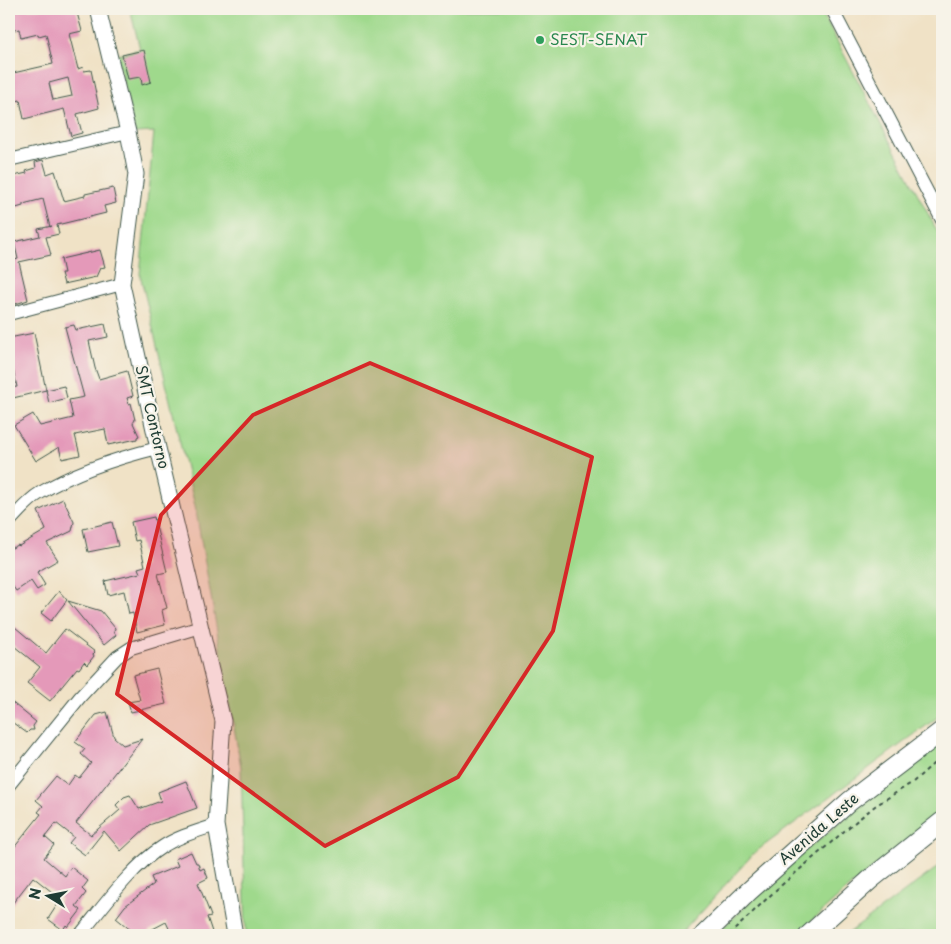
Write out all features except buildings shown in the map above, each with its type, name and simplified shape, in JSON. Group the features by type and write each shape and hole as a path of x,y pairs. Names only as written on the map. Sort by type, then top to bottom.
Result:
{"main road":[{"name":"Avenida Leste","path":"704,935 748,892 850,801 942,731"},
{"path":"809,935 872,878 942,822"}],"street":[{"name":"SMT Contorno","path":"98,9 128,132 136,174 122,284 158,448 223,721 216,825 235,935"},
{"path":"832,9 942,220"},
{"path":"9,160 128,132"},
{"path":"9,314 122,284"},
{"path":"9,522 38,494 71,477 114,459 158,448"},
{"path":"9,785 80,697 117,657 131,648 201,627"},
{"path":"80,935 144,860 161,847 179,838 216,825"}],"path":[{"path":"729,935 777,889 849,827 875,806 913,782 942,756"}],"highlighted area":[{"path":"370,363 592,457 553,631 458,777 325,846 117,694 161,515 253,415"}],"green space":[{"path":"130,9 820,9 942,240 942,714 754,853 680,935 246,935 241,767 195,506 140,274 154,132 135,133 117,55 140,49"},
{"path":"942,741 942,812 845,891 796,935 715,935 806,850"},
{"path":"942,864 942,935 846,935"}],"place":[{"name":"SEST-SENAT","path":"540,40"}]}
